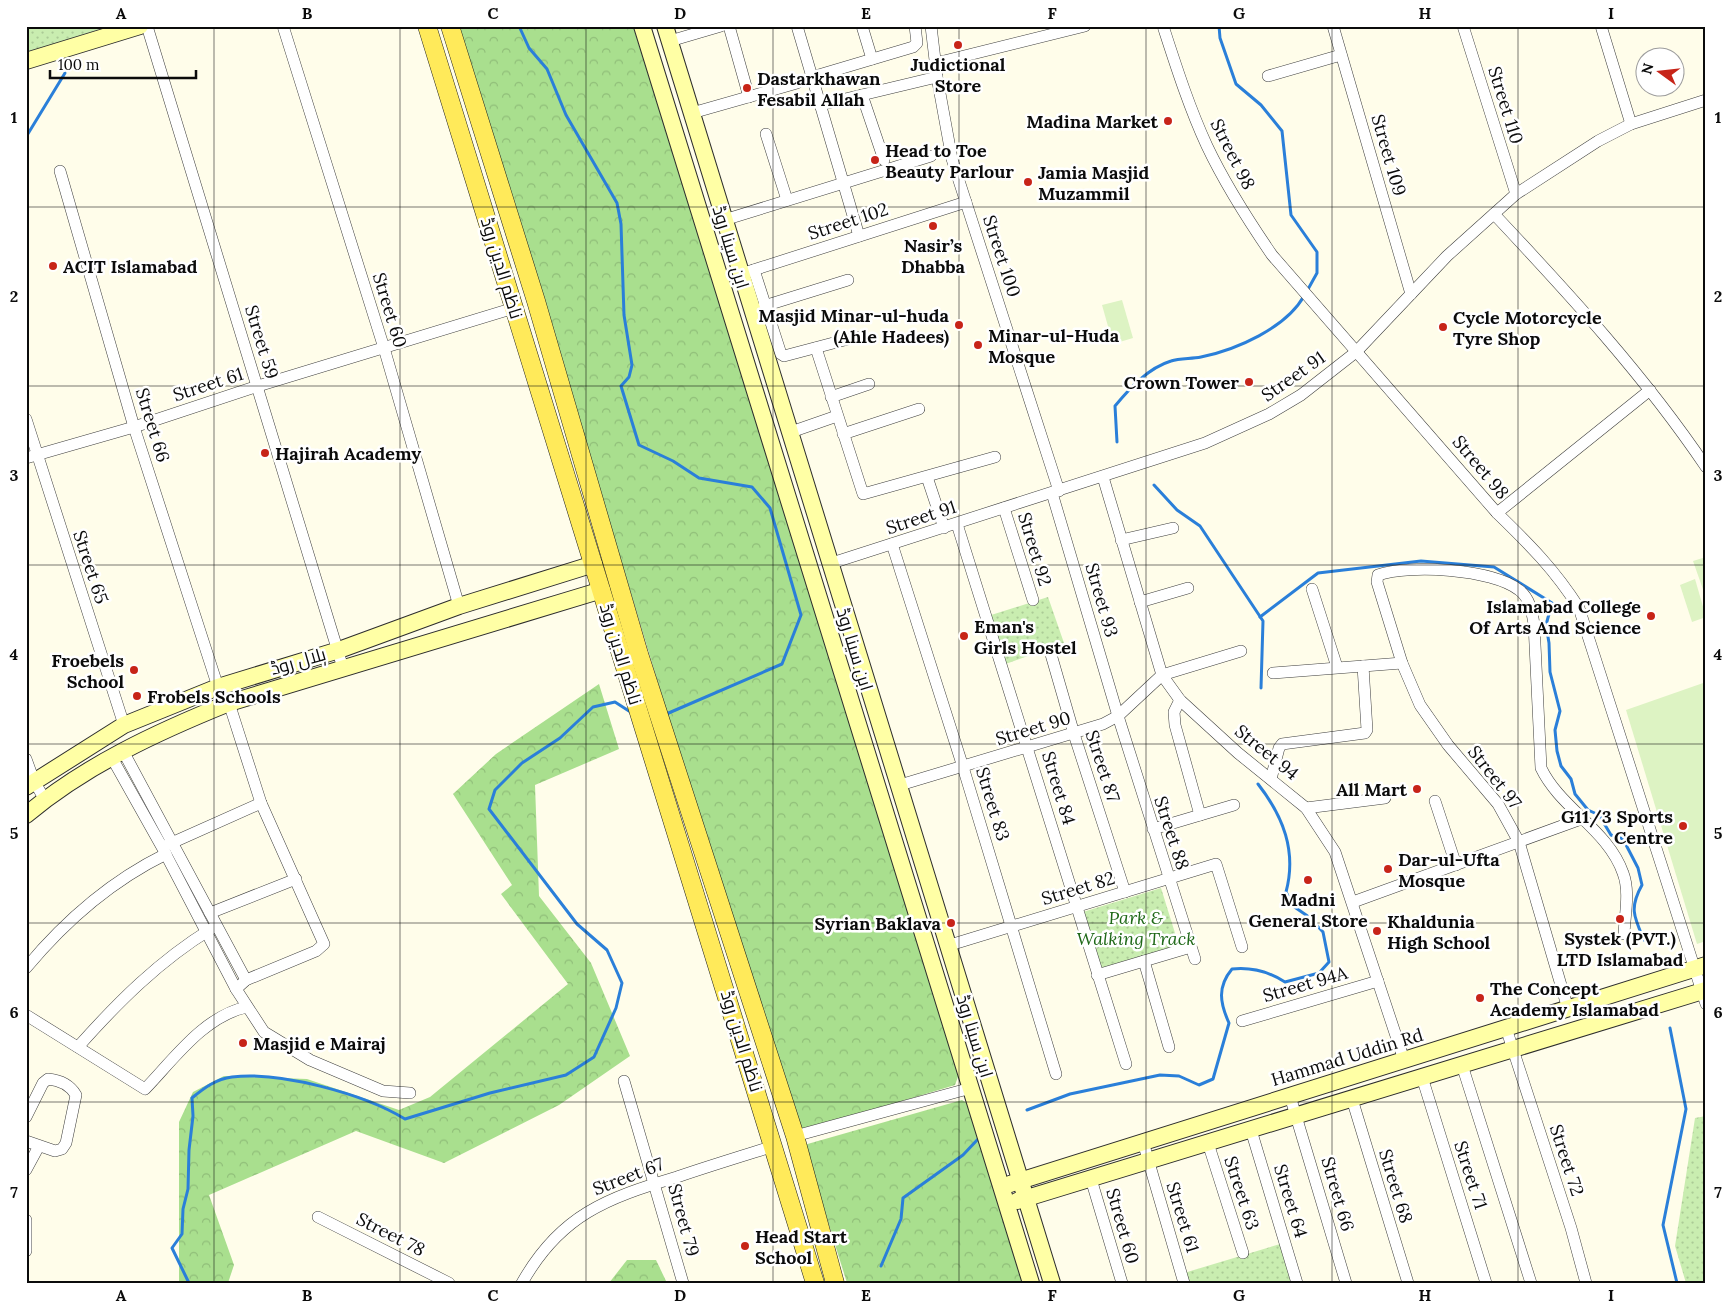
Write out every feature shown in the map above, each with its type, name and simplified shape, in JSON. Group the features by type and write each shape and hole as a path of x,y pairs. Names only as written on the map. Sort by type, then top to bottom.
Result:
{"main road":[{"name":"ناظم الدین روڈ","path":"427,26 602,590 632,658 652,696 778,1090 795,1136 835,1283"},
{"name":"ناظم الدین روڈ","path":"452,32 536,301 569,419 632,658 633,697 650,743 816,1283"},
{"path":"433,46 452,32"},
{"path":"550,424 569,419"},
{"path":"759,1097 778,1090"}],"street":[{"path":"26,62 140,26"},
{"name":"Street 59","path":"147,26 343,668"},
{"name":"Street 60","path":"283,26 384,348 459,606"},
{"name":"ابن سینا روڈ","path":"642,26 1031,1283"},
{"path":"668,34 721,26"},
{"path":"729,26 749,97"},
{"path":"797,26 859,236"},
{"path":"862,26 872,59"},
{"path":"812,77 916,45 915,26"},
{"name":"Street 100","path":"931,26 937,76 952,159 1055,492"},
{"path":"936,63 1038,32 1085,26"},
{"name":"Street 98","path":"1163,26 1184,89 1207,145 1246,216 1272,255 1497,513 1548,564 1560,578 1579,608 1700,967 1705,995"},
{"name":"Street 109","path":"1333,26 1411,294"},
{"name":"Street 110","path":"1463,26 1516,194"},
{"path":"1601,26 1631,124"},
{"name":"ابن سینا روڈ","path":"668,34 724,220 748,272 791,432 950,945 1052,1283"},
{"path":"1268,76 1341,55"},
{"path":"820,105 937,76"},
{"path":"692,113 797,83"},
{"path":"862,95 884,160"},
{"name":"Street 91","path":"831,561 957,524 1205,443 1270,414 1301,396 1356,352 1447,256 1516,194 1598,141 1631,124 1706,100"},
{"path":"766,134 787,200"},
{"path":"724,220 931,156"},
{"name":"Street 66","path":"60,171 134,427 218,687"},
{"name":"Street 102","path":"748,272 966,202"},
{"path":"1494,214 1565,290 1650,390 1706,467"},
{"path":"748,272 764,306 781,354 784,356 856,337"},
{"path":"764,306 848,280"},
{"name":"Street 61","path":"31,456 134,427 258,386 514,308"},
{"path":"816,348 863,494 995,457"},
{"path":"831,397 869,384"},
{"path":"1497,513 1650,390"},
{"path":"843,434 919,410"},
{"path":"791,432 837,416"},
{"name":"Street 65","path":"26,419 31,456 124,725"},
{"path":"928,477 944,528"},
{"name":"Street 94","path":"1103,477 1162,675 1180,700 1238,753 1306,808 1335,852 1404,1060"},
{"name":"Street 93","path":"1055,492 1118,716"},
{"name":"Street 92","path":"1004,508 1033,600"},
{"name":"Street 84","path":"957,524 1126,1064"},
{"path":"1122,540 1173,528"},
{"name":"Street 83","path":"892,544 963,767 1056,1074"},
{"path":"808,566 831,561"},
{"name":"ہلال روڈ","path":"30,784 124,725 218,687 339,650 459,606 594,564"},
{"name":"Street 97","path":"1568,1009 1519,842 1498,804 1433,725 1420,705 1402,663 1377,582 1378,575 1412,568 1473,574 1502,580 1520,590 1531,608 1534,624 1541,768 1552,787 1581,819"},
{"path":"1140,602 1188,588"},
{"path":"1312,589 1336,668"},
{"name":"ہلال روڈ","path":"26,815 45,800 117,754 169,727 228,703 602,590"},
{"name":"Street 87","path":"1050,651 1074,734 1125,892"},
{"path":"1162,675 1242,651"},
{"path":"1273,673 1402,663"},
{"path":"1271,779 1279,748 1282,744 1365,733 1367,730 1363,666"},
{"name":"Street 90","path":"900,786 1103,724 1118,716 1162,675"},
{"path":"1180,700 1174,712 1175,725 1200,815"},
{"path":"228,703 261,803 324,944 316,950 246,980 236,989"},
{"name":"Street 88","path":"1118,716 1195,959"},
{"path":"117,754 167,848 206,932 236,989 264,1032 310,1060 383,1091 410,1093"},
{"path":"26,759 30,784 45,800"},
{"path":"1306,808 1385,798"},
{"path":"1435,802 1456,865"},
{"path":"26,968 62,928 110,887 167,848 261,803"},
{"path":"1153,830 1234,805"},
{"path":"1353,902 1581,819 1599,835 1623,872 1627,889 1624,934"},
{"path":"167,848 210,913 246,980"},
{"name":"Street 82","path":"950,945 1216,864 1242,947"},
{"path":"210,913 296,879"},
{"path":"78,1047 116,1004 145,978 217,925"},
{"path":"1097,975 1191,947"},
{"path":"1144,961 1169,1047"},
{"name":"Hammad Uddin Rd","path":"1001,1187 1700,967"},
{"name":"Street 94A","path":"1242,1021 1378,981"},
{"path":"1006,1205 1513,1049 1705,995"},
{"path":"26,1015 145,1089 196,1035 230,1011 247,1007"},
{"path":"953,1032 975,1027"},
{"name":"Street 72","path":"1506,1028 1571,1228 1586,1283"},
{"path":"1462,1065 1530,1283"},
{"name":"Street 71","path":"1422,1077 1486,1283"},
{"path":"26,1117 42,1083 48,1079 56,1080 73,1089 76,1095 66,1144 62,1150 55,1151 26,1141"},
{"name":"Street 79","path":"624,1081 656,1183 683,1283"},
{"path":"795,1136 970,1088"},
{"name":"Street 66","path":"1290,1096 1346,1283"},
{"name":"Street 68","path":"1352,1099 1408,1283"},
{"name":"Street 64","path":"1251,1130 1297,1283"},
{"name":"Street 61","path":"1143,1142 1184,1283"},
{"name":"Street 63","path":"1208,1143 1243,1253"},
{"path":"26,1170 39,1146"},
{"name":"Street 67","path":"522,1283 563,1229 585,1212 609,1200 656,1183 774,1146"},
{"name":"Street 60","path":"1091,1179 1122,1283"},
{"name":"Street 78","path":"318,1217 449,1283"},
{"path":"26,1220 26,1252"}],"green space":[{"path":"26,26 110,26 26,53"},
{"path":"456,26 633,26 959,1074 955,1085 807,1130 801,1129 669,719 533,270"},
{"path":"1122,300 1133,338 1113,344 1102,305"},
{"path":"1706,557 1706,598 1693,561"},
{"path":"1695,579 1706,617 1692,622 1680,585"},
{"path":"1048,597 1064,643 1003,665 988,616"},
{"name":"G11/3 Sports Centre","path":"1706,682 1706,941 1697,944 1626,710"},
{"path":"599,684 619,749 535,785 539,896 591,963 630,1056 559,1105 444,1163 356,1131 209,1195 234,1265 228,1283 179,1283 179,1122 193,1092 224,1076 307,1079 399,1110 430,1097 568,984 501,894 512,885 453,794 496,754"},
{"name":"Park & Walking Track","path":"1161,888 1179,946 1101,971 1083,912"},
{"path":"962,1100 970,1105 1025,1283 847,1283 804,1145"},
{"path":"1706,1116 1706,1283 1686,1283 1675,1246 1695,1118"},
{"path":"1280,1244 1292,1283 1187,1283 1184,1273"},
{"path":"627,1260 656,1260 667,1283 609,1283"}],"waterway":[{"path":"519,26 529,48 547,69 566,115 617,203 621,224 624,315 632,365 629,377 621,386 639,445 673,461 699,478 752,487 770,508 801,615 782,664 664,715"},
{"path":"1219,26 1220,38 1236,84 1261,105 1282,131 1291,215 1317,252 1317,273 1307,291"},
{"path":"26,137 65,73"},
{"path":"1117,442 1115,406 1147,374 1171,361 1215,354 1259,336 1285,318 1296,308 1304,296"},
{"path":"1154,485 1177,510 1200,526 1263,621 1261,688"},
{"path":"1260,617 1318,573 1421,561 1494,567 1552,603 1546,625 1550,672 1560,711 1555,730 1561,766 1571,779 1575,794 1588,810 1599,815 1611,835 1623,839 1638,868 1642,885 1635,900 1634,912 1644,940"},
{"path":"189,1283 172,1248 182,1234 183,1209 188,1189 189,1150 193,1116 192,1098 210,1085 226,1078 252,1076 297,1081 345,1093 405,1119 490,1093 566,1075 594,1057 616,1008 622,983 607,950 577,924 489,809 495,790 522,763 560,738 593,707 615,702 632,713"},
{"path":"1027,1110 1070,1094 1160,1075 1179,1076 1199,1085 1213,1079 1229,1023 1222,1002 1222,989 1232,969 1259,971 1285,982 1319,973 1329,962 1323,932 1309,917 1293,906 1286,892 1289,877 1289,848 1281,821 1258,784"},
{"path":"1670,1028 1686,1109 1663,1225 1677,1283"},
{"path":"881,1266 901,1219 903,1198 963,1155 979,1138"}],"place":[{"name":"Judictional Store","path":"958,45"},
{"name":"Dastarkhawan Fesabil Allah","path":"747,88"},
{"name":"Madina Market","path":"1168,121"},
{"name":"Head to Toe Beauty Parlour","path":"875,160"},
{"name":"Jamia Masjid Muzammil","path":"1028,182"},
{"name":"Nasir’s Dhabba","path":"933,226"},
{"name":"ACIT Islamabad","path":"53,266"},
{"name":"Masjid Minar-ul-huda (Ahle Hadees)","path":"959,325"},
{"name":"Cycle Motorcycle Tyre Shop","path":"1443,327"},
{"name":"Minar-ul-Huda Mosque","path":"978,345"},
{"name":"Crown Tower","path":"1249,382"},
{"name":"Hajirah Academy","path":"265,453"},
{"name":"Islamabad College Of Arts And Science","path":"1651,616"},
{"name":"Eman's Girls Hostel","path":"964,636"},
{"name":"Froebels School","path":"134,670"},
{"name":"Frobels Schools","path":"137,696"},
{"name":"All Mart","path":"1417,789"},
{"name":"G11/3 Sports Centre","path":"1683,826"},
{"name":"Dar-ul-Ufta Mosque","path":"1388,869"},
{"name":"Madni General Store","path":"1308,880"},
{"name":"Systek (PVT.) LTD Islamabad","path":"1620,919"},
{"name":"Syrian Baklava","path":"951,923"},
{"name":"Khaldunia High School","path":"1377,931"},
{"name":"The Concept Academy Islamabad","path":"1480,998"},
{"name":"Masjid e Mairaj","path":"243,1043"},
{"name":"Head Start School","path":"745,1246"}]}
